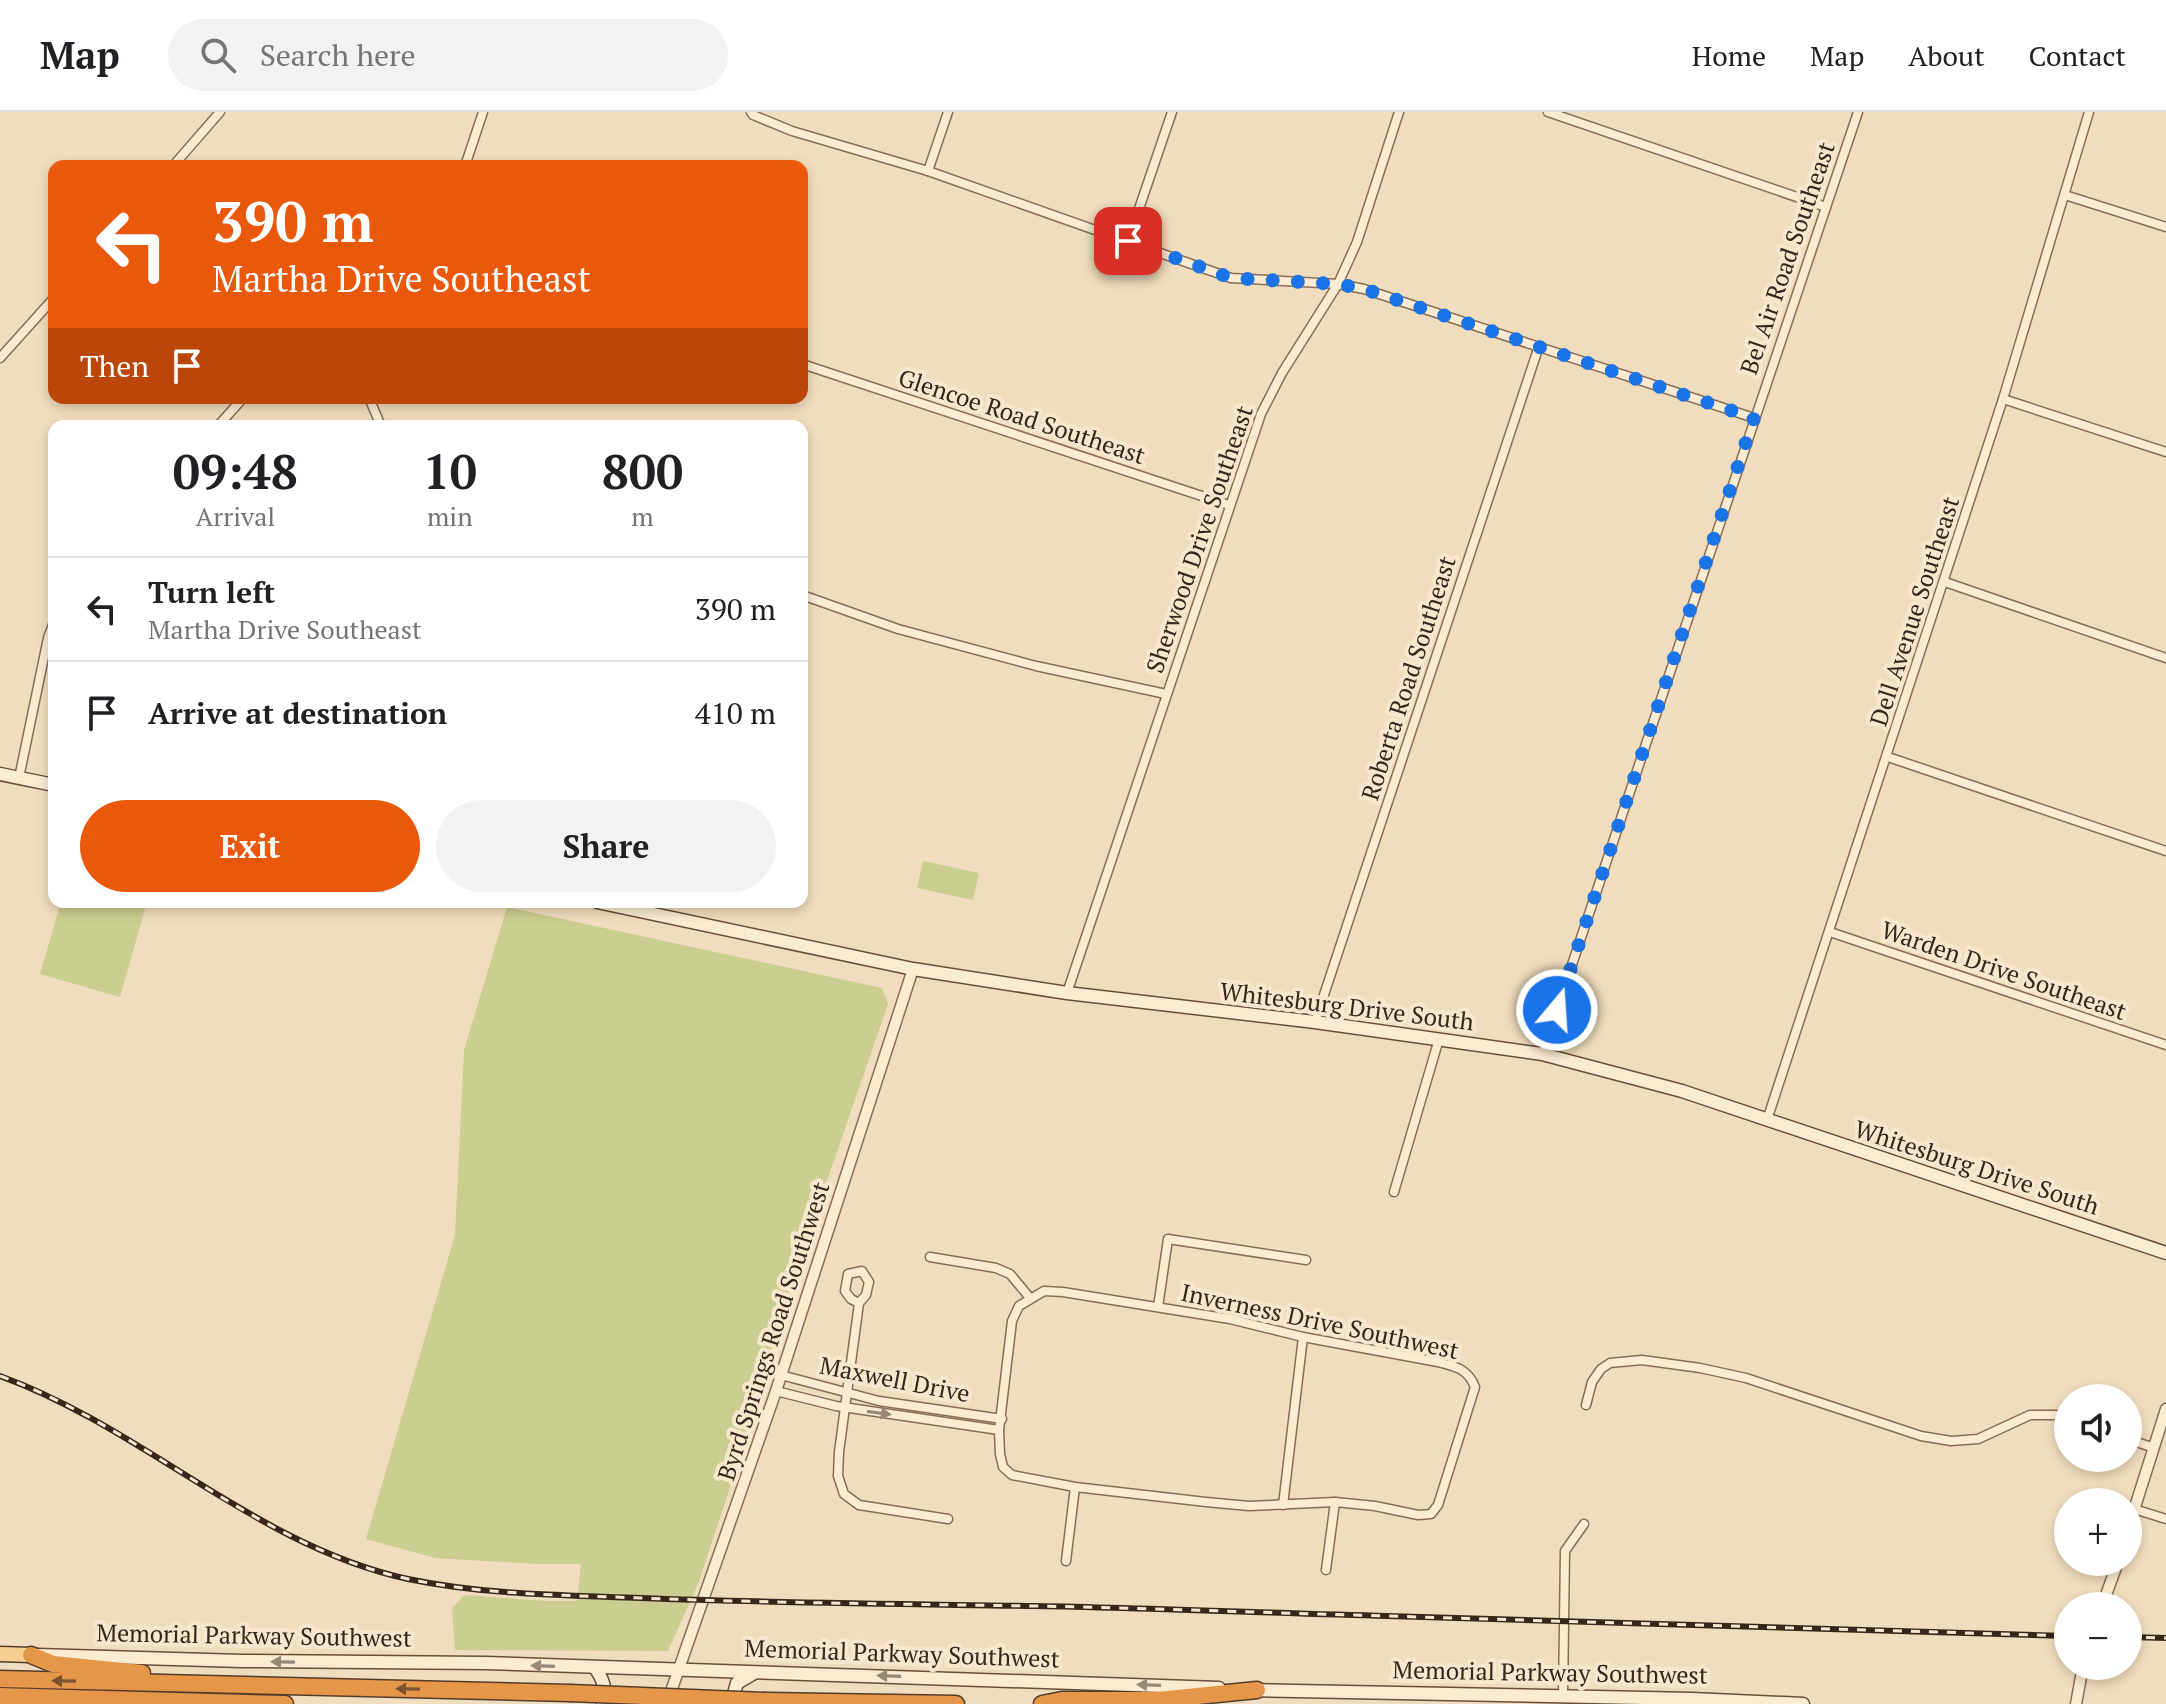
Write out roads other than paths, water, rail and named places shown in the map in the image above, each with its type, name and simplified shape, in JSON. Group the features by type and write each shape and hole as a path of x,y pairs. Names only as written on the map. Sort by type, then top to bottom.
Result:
{"highway":[{"path":"31,1655 53,1664 161,1675 218,1676 245,1697"},
{"name":"Memorial Parkway Southwest","path":"0,1679 245,1697 285,1704"},
{"path":"1042,1704 1062,1700 1158,1700 1257,1690"},
{"name":"Memorial Parkway Southwest","path":"0,1696 570,1693 766,1701 956,1704"}],"main road":[{"path":"0,774 48,784"},
{"name":"Whitesburg Drive South","path":"625,908 913,969 1067,993 1315,1022 1542,1054 1682,1091 2166,1253"},
{"name":"Memorial Parkway Southwest","path":"0,1654 485,1663 1257,1690 1803,1704"},
{"path":"595,1668 603,1679 603,1704"},
{"path":"731,1704 737,1683 757,1672"}],"street":[{"path":"178,160 220,112"},
{"path":"467,160 483,112"},
{"path":"751,112 792,131 928,171 1231,278 1338,284 1364,289 1754,418"},
{"path":"928,171 948,112"},
{"path":"1128,241 1172,112"},
{"name":"Sherwood Drive Southeast","path":"1067,993 1261,414 1282,373 1338,284 1357,242 1399,112"},
{"path":"1548,112 1826,207"},
{"name":"Bel Air Road Southeast","path":"1542,1054 1858,112"},
{"name":"Dell Avenue Southeast","path":"1767,1120 1945,582 2089,112"},
{"path":"2065,195 2166,227"},
{"path":"0,358 48,305"},
{"name":"Roberta Road Southeast","path":"1315,1022 1539,346"},
{"name":"Glencoe Road Southeast","path":"808,366 1229,505"},
{"path":"2003,399 2166,452"},
{"path":"223,420 238,404"},
{"path":"1945,582 2166,658"},
{"path":"808,597 914,634 1036,666 1166,694"},
{"path":"19,778 48,638"},
{"path":"1888,757 2166,851"},
{"name":"Warden Drive Southeast","path":"1830,932 2166,1045"},
{"name":"Byrd Springs Road Southwest","path":"667,1704 776,1391 913,969"},
{"path":"1394,1192 1439,1039"},
{"path":"1158,1307 1168,1239 1306,1260"},
{"path":"930,1257 996,1268 1010,1274 1030,1298"},
{"name":"Inverness Drive Southwest","path":"1044,1291 1158,1307 1459,1367 1471,1377 1475,1387 1438,1505 1431,1514 1418,1515 1335,1502 1249,1506 1075,1487 1012,1475 1003,1467 999,1430 1012,1321 1019,1306 1044,1291"},
{"path":"859,1303 839,1452 838,1476 844,1494 859,1505 948,1519"},
{"path":"1283,1505 1303,1337"},
{"path":"1586,1405 1592,1382 1601,1369 1610,1363 1642,1360 1746,1378 1921,1436 1951,1441 1978,1439 2030,1415 2054,1415"},
{"name":"Maxwell Drive","path":"781,1375 879,1401 1002,1419"},
{"path":"776,1391 845,1408 999,1430"},
{"path":"2141,1488 2166,1409"},
{"path":"2142,1444 2154,1448"},
{"path":"1066,1561 1075,1487"},
{"path":"1326,1570 1335,1502"},
{"path":"2142,1512 2166,1519"},
{"path":"1563,1696 1565,1551 1584,1524"},
{"path":"2076,1704 2080,1680"}],"railway":[{"path":"0,1376 53,1398 103,1425 300,1541 353,1563 408,1579 466,1588 690,1600 1123,1608 2054,1636"},
{"path":"2142,1637 2166,1638"}]}
